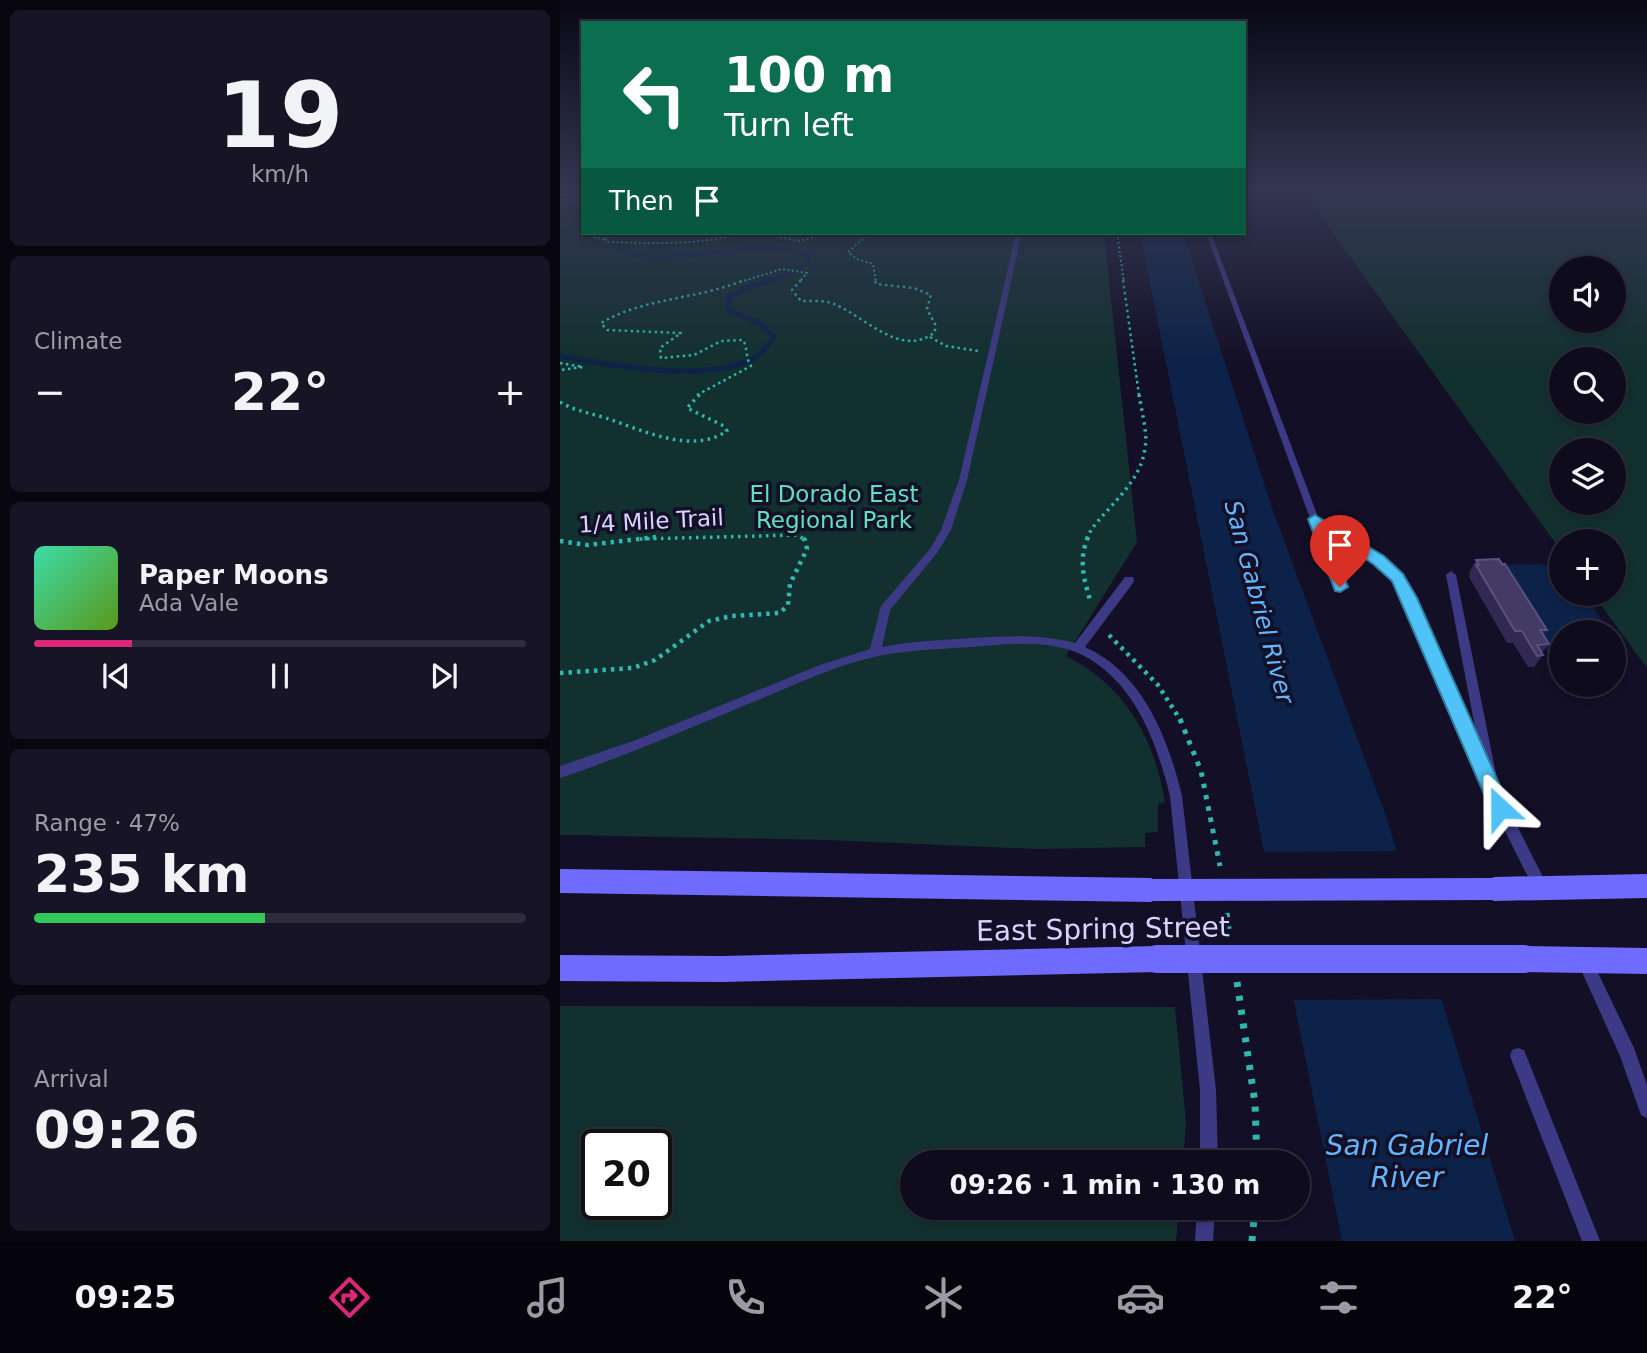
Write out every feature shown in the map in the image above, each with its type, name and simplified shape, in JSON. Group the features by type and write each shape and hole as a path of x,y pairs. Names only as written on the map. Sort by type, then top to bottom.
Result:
{"main road":[{"name":"East Spring Street","path":"560,881 1151,890 1541,889 1647,886"},
{"name":"East Spring Street","path":"560,968 722,969 1157,959 1647,961"}],"lane":[{"path":"875,652 885,610 934,551 950,519 963,480 1015,249"},
{"path":"1214,249 1340,587"},
{"path":"1315,519 1379,560 1398,577 1495,797 1541,889"},
{"path":"1451,575 1495,797"},
{"path":"1078,648 1129,580"},
{"path":"560,772 819,670 875,652 1004,640 1047,640 1078,648 1104,663 1128,687 1155,729 1168,762 1183,842 1200,998 1208,1090 1209,1150"},
{"path":"1585,961 1628,1054 1647,1109"},
{"path":"1518,1056 1591,1241"},
{"path":"1204,1241 1205,1220"}],"path":[{"path":"560,402 573,412 602,417 665,437 708,440 723,435 727,431 724,426 687,408 701,393 751,366 745,357 746,346 743,340 721,341 694,355 661,358 660,348 681,333 607,330 601,323 628,307 711,292 771,271 797,268 807,273 792,290 801,301 827,302 840,306 896,339 918,340 930,337 935,332 935,324 927,309 931,295 914,288 876,284 873,264 857,259 848,252 852,249"},
{"path":"1119,249 1146,446 1140,470 1093,525 1085,546 1082,571 1085,589 1098,620 1159,686 1194,745 1208,794 1221,876"},
{"path":"930,337 946,346 992,352"},
{"path":"560,363 583,367 560,370"},
{"name":"1/4 Mile Trail","path":"560,541 588,545 659,537 797,535 805,540 807,549 790,584 788,605 780,613 716,618 701,623 684,641 653,661 629,668 560,673"},
{"path":"1225,903 1231,943"},
{"path":"1235,970 1255,1103 1257,1150"},
{"path":"1252,1241 1254,1220"}],"green space":[{"name":"El Dorado East Regional Park","path":"560,249 1106,249 1137,542 1066,656 1105,682 1134,716 1145,736 1165,802 1158,804 1158,832 1145,833 1145,847 1037,849 827,840 560,835"},
{"path":"1345,249 1647,249 1647,668 1626,639 1626,620 1612,620 1602,606 1626,606 1626,529 1549,529 1549,534"},
{"path":"560,1006 1175,1007 1186,1122 1184,1150 900,1150 900,1220 1178,1220 1176,1241 560,1241"}],"water":[{"name":"San Gabriel River","path":"1143,249 1188,249 1272,508 1386,816 1515,1241 1342,1241"},
{"path":"1541,564 1549,568 1549,606 1592,606 1602,620 1549,620 1549,654 1496,565"}],"pier":[{"path":"1401,851 1445,999 1290,1000 1260,852"}],"building":[{"path":"1499,559 1505,564 1547,630 1540,630 1549,644 1537,645 1543,655 1537,656 1522,631 1515,631 1476,565 1479,565 1476,560"}],"waterway":[{"path":"620,249 631,254 653,257 758,249 784,250 808,255 809,262 793,273 764,282"},
{"path":"560,356 662,370 718,369 741,364 760,354 774,337 761,324 730,311 728,298 748,287 771,280"}],"route":[{"path":"1340,587 1315,519 1379,560 1398,577 1500,808"}]}
